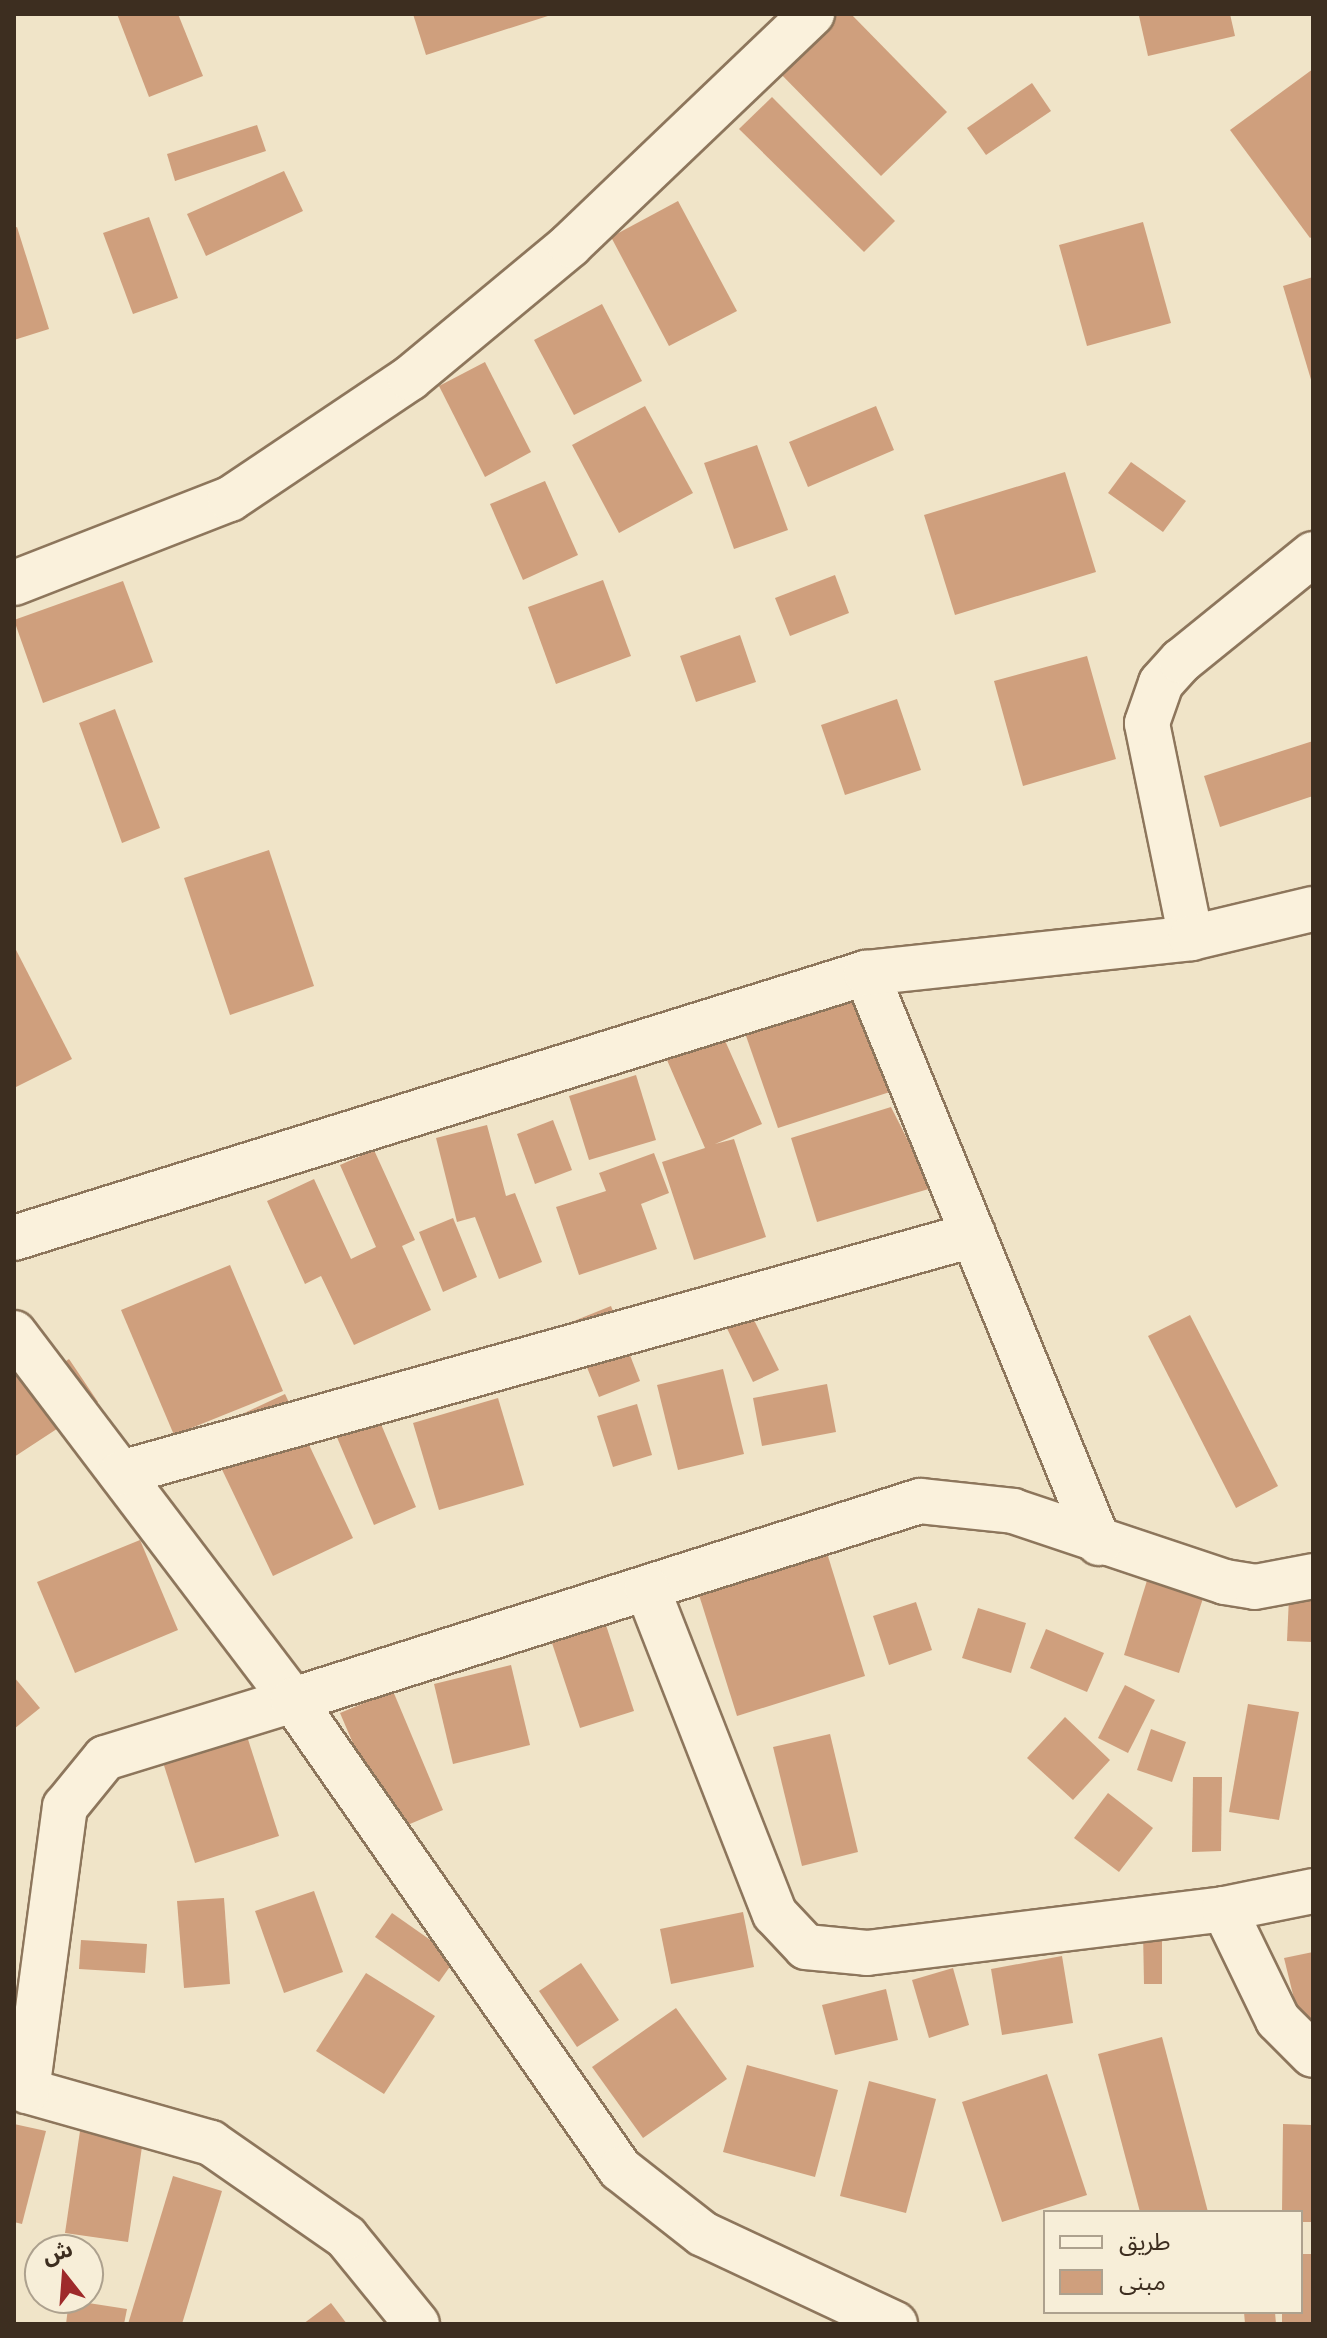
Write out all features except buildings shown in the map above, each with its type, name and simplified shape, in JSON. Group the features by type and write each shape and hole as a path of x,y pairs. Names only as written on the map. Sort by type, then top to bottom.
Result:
{"street":[{"path":"14,583 230,499 491,316 812,14"},
{"path":"1191,938 1147,723 1161,683 1181,661 1313,554"},
{"path":"14,1238 866,973 1191,938 1313,909"},
{"path":"866,973 1099,1543"},
{"path":"121,1473 973,1235"},
{"path":"14,1333 293,1700 620,2169 703,2234 895,2324"},
{"path":"417,2324 346,2237 211,2143 21,2091 58,1842 80,1780 105,1758 147,1742 293,1700 920,1501 1013,1511 1099,1543 1255,1587 1313,1576"},
{"path":"647,1588 775,1914 806,1947 867,1953 1224,1909 1313,1891"},
{"path":"1224,1909 1278,2020 1313,2055"}]}
